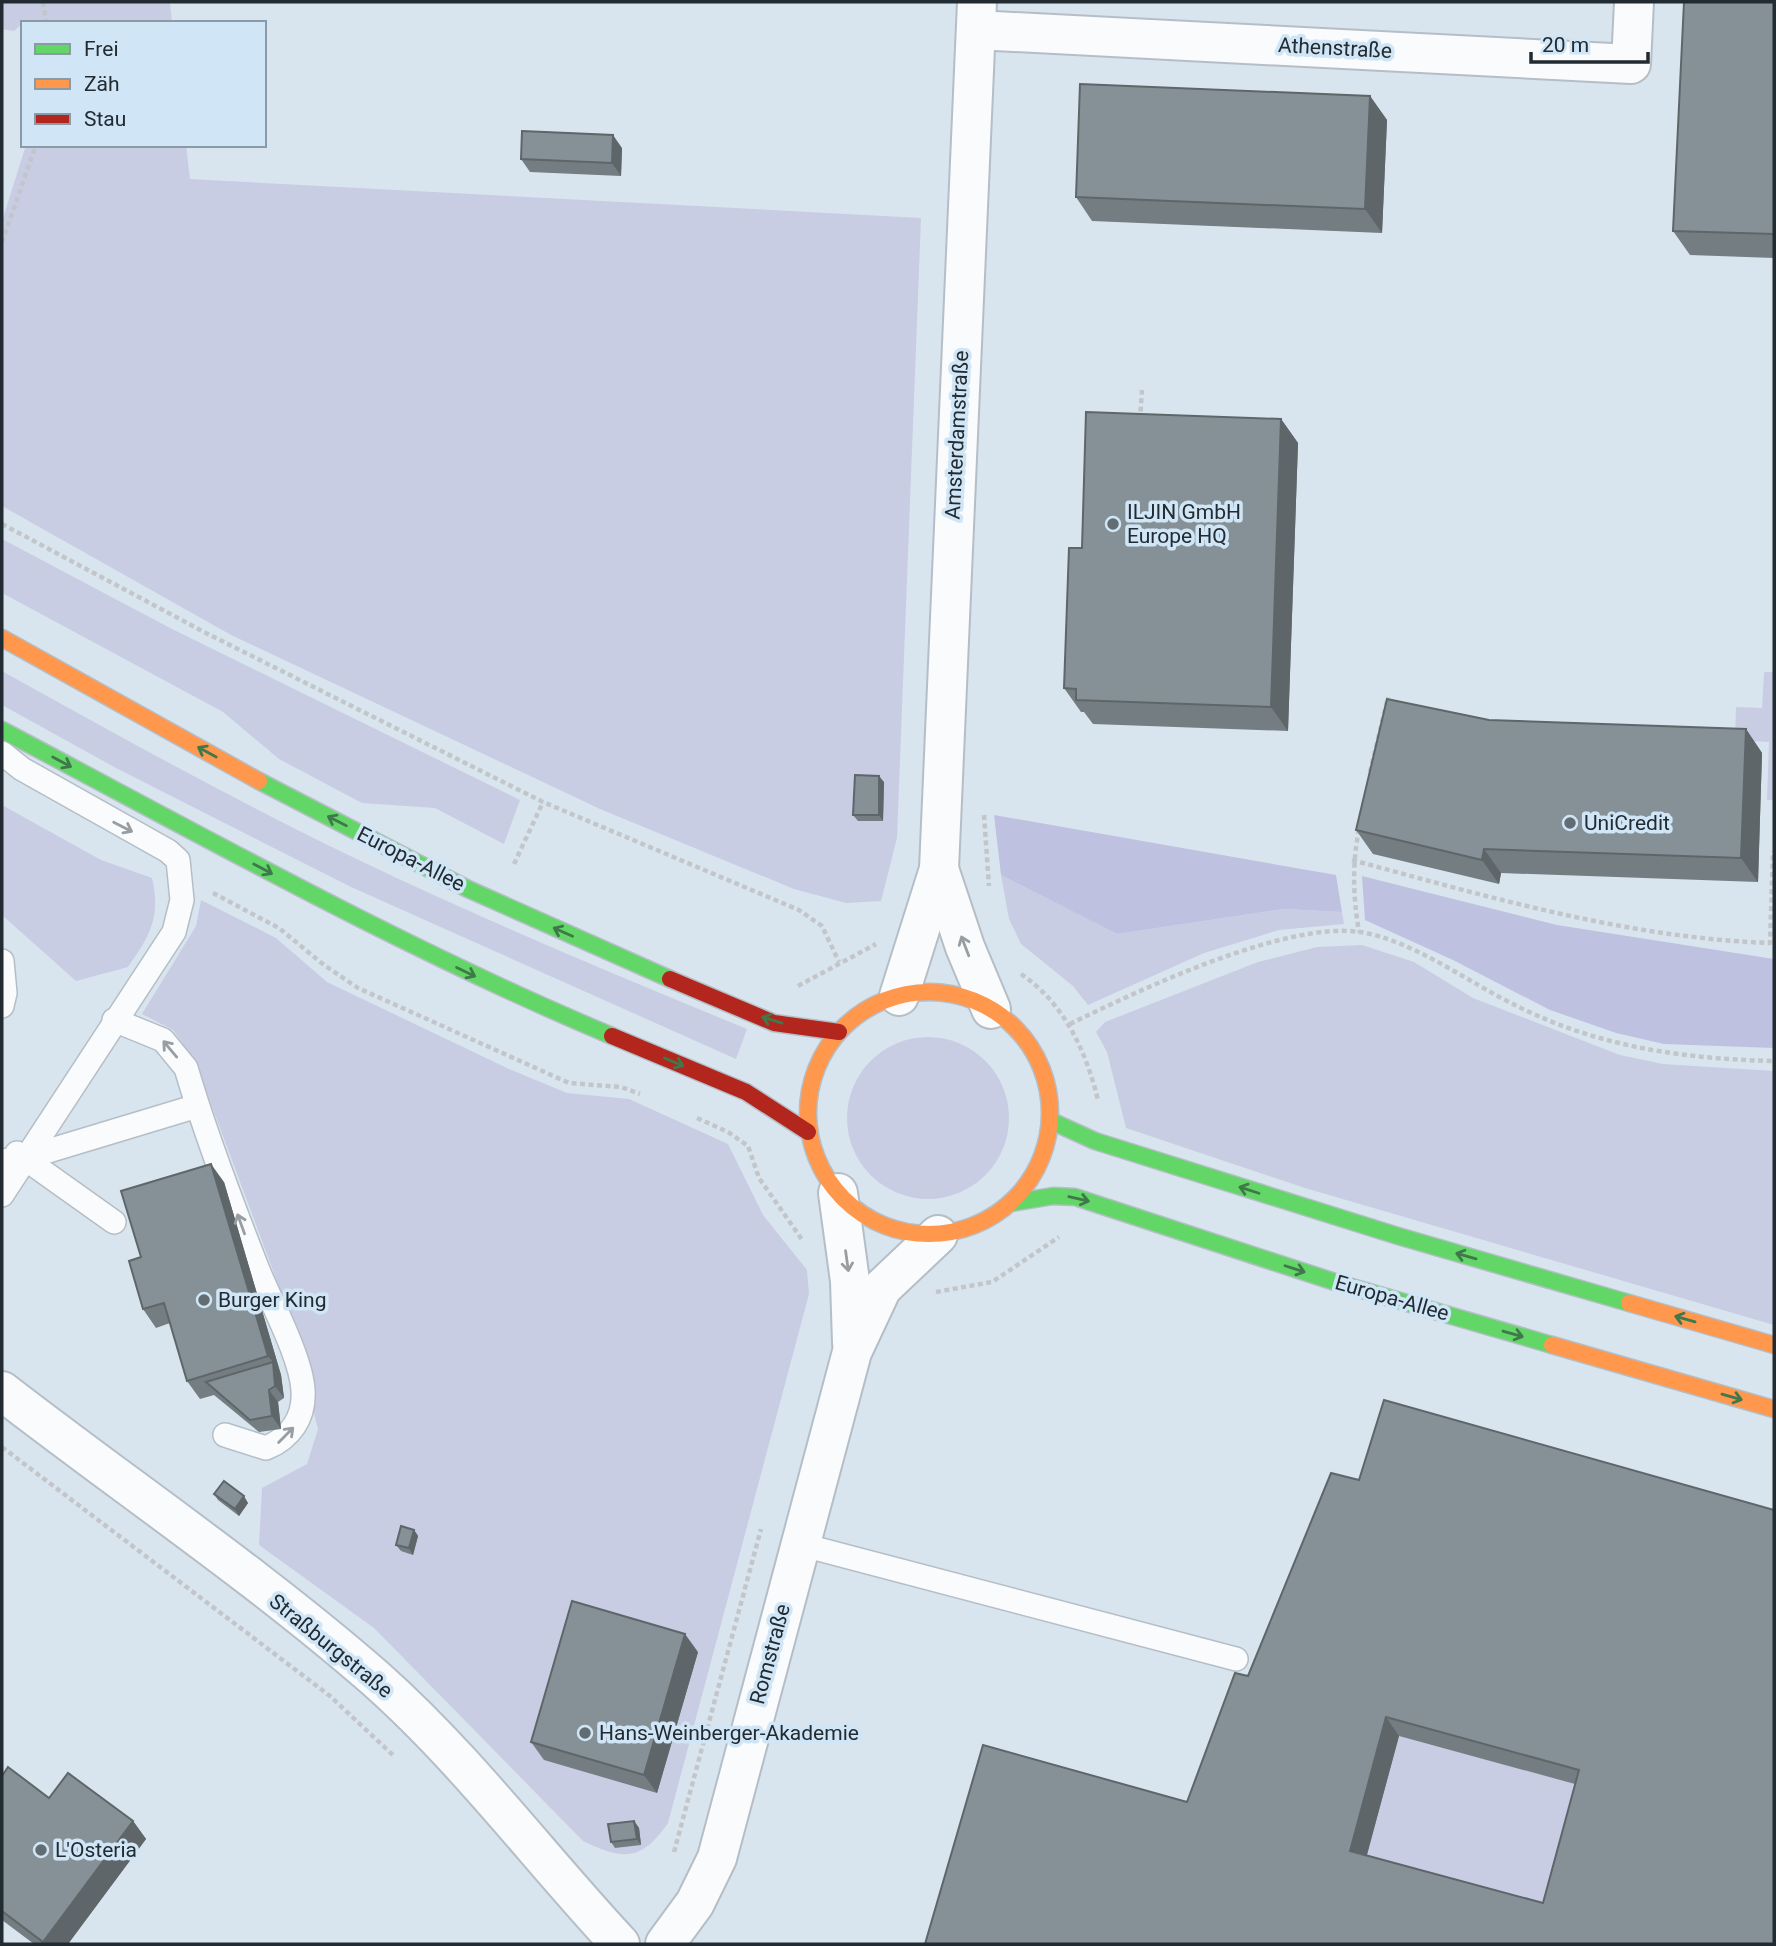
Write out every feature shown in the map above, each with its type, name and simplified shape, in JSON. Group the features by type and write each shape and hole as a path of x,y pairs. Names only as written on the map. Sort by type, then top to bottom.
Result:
{"street":[{"name":"Athenstraße","path":"977,16 1631,64 1634,2"},
{"name":"Amsterdamstraße","path":"899,996 939,869 977,16"},
{"name":"Europa-Allee","path":"2,638 267,785 468,889 620,958 774,1023 839,1032"},
{"path":"2,730 398,939 516,996 746,1092 808,1132"},
{"name":"Amsterdamstraße","path":"939,869 965,947 991,1009"},
{"name":"Europa-Allee","path":"933,992 965,997 991,1009 1015,1027 1034,1053 1049,1091 1051,1121 1036,1172 1012,1203 979,1225 938,1235 905,1233 876,1223 838,1193 819,1165 808,1132 808,1100 814,1074 839,1032 867,1010 899,996 933,992"},
{"path":"1051,1121 1095,1141 1398,1236 1774,1345"},
{"name":"Romstraße","path":"838,1193 850,1280 852,1352"},
{"name":"Europa-Allee","path":"1012,1203 1052,1196 1075,1197 1338,1283 1774,1409"},
{"name":"Romstraße","path":"665,1944 695,1903 717,1858 852,1352 882,1287 938,1235"},
{"name":"Straßburgstraße","path":"2,1391 310,1625 377,1680 442,1741 620,1944"}],"lane":[{"path":"2,753 22,769 168,851 178,860 181,900 174,932 155,965 114,1020 2,1195"},
{"path":"2,961 5,993 2,1006"},
{"path":"114,1020 163,1040 186,1068 197,1106 259,1272 282,1325 303,1390 299,1421 281,1442 266,1448 225,1435"},
{"path":"2,1161 25,1158 197,1106"},
{"path":"2,1145 25,1158 114,1222"},
{"path":"799,1544 1236,1659"}],"path":[{"path":"43,2 46,21"},
{"path":"2,242 35,147"},
{"path":"1140,429 1142,390"},
{"path":"2,524 206,633 543,802 799,910 822,926 839,962"},
{"path":"1368,780 1388,697"},
{"path":"514,864 543,802"},
{"path":"1359,932 1352,894 1353,860 1360,820"},
{"path":"1353,860 1542,911 1732,942 1770,943 1773,851"},
{"path":"1070,1024 1116,1002 1238,953 1310,932 1359,932 1394,941 1520,1008 1643,1050 1704,1059 1774,1061"},
{"path":"774,1023 799,984 872,944 915,942"},
{"path":"965,947 991,953 1034,983 1070,1024 1089,1063 1101,1114 1095,1141"},
{"path":"728,1132 746,1092"},
{"path":"2,1447 330,1696 397,1758"},
{"path":"674,1849 762,1525"}],"shaded area":[{"path":"2,2 170,2 172,21 21,21 21,25 14,31 2,29"},
{"path":"25,147 186,147 190,179 921,218 897,838 881,901 846,903 794,889 600,809 231,635 2,506 2,221"},
{"path":"2,539 172,629 520,800 504,844 435,808 362,803 279,759 223,712 2,593"},
{"path":"2,671 100,726 350,856 530,938 747,1029 736,1059 351,887 116,768 2,705"},
{"path":"1764,672 1774,672 1774,800 1767,800 1769,742 1735,740 1736,707 1762,708"},
{"path":"2,805 101,860 152,878 155,904 152,926 128,967 76,981 2,915"},
{"path":"994,815 1336,875 1342,912 1284,909 1117,934 1001,875"},
{"path":"1001,875 1117,934 1284,909 1342,912 1344,924 1279,930 1204,953 1088,1005 1073,986 1021,944 1009,919"},
{"path":"1362,876 1557,925 1774,959 1774,1048 1664,1044 1616,1033 1550,1010 1453,960 1365,920"},
{"path":"201,900 276,938 327,982 509,1069 567,1093 629,1099 728,1144 763,1215 807,1270 809,1294 668,1823 649,1845 640,1851 620,1854 583,1841 374,1628 259,1545 262,1488 307,1464 318,1429 287,1308 195,1061 173,1030 142,1014 196,926"},
{"path":"1362,945 1414,962 1473,998 1620,1055 1663,1064 1774,1071 1774,1325 1305,1188 1126,1128 1107,1052 1096,1032 1105,1022 1258,962 1317,947"},
{"path":"928,1037 959,1043 985,1061 1003,1087 1009,1118 1003,1149 985,1175 959,1193 928,1199 897,1193 871,1175 853,1149 847,1118 853,1087 871,1061 897,1043"},
{"path":"1399,1736 1592,1788 1556,1922 1363,1869"}],"building":[{"path":"1684,2 1774,2 1774,234 1673,231"},
{"path":"1080,84 1370,96 1365,209 1076,197"},
{"path":"522,131 613,135 612,163 521,159"},
{"path":"1086,412 1281,419 1271,707 1076,700 1076,689 1064,688 1069,548 1082,548"},
{"name":"UniCredit","path":"1387,699 1489,720 1746,729 1741,858 1484,849 1482,860 1356,830"},
{"path":"855,775 879,776 879,815 853,815"},
{"name":"Burger King","path":"211,1164 268,1356 187,1381 164,1303 143,1309 129,1261 141,1257 121,1191"},
{"path":"273,1362 275,1386 269,1390 272,1416 250,1420 206,1382"},
{"path":"1384,1400 1774,1510 1774,1944 925,1944 983,1745 1187,1802 1235,1673 1248,1676 1331,1473 1359,1480","holes":["1386,1717 1579,1770 1543,1903 1350,1851"]},
{"path":"224,1481 244,1496 235,1509 214,1494"},
{"path":"401,1526 414,1530 409,1548 396,1545"},
{"path":"572,1601 685,1634 644,1775 531,1742"},
{"path":"8,1767 49,1798 68,1773 133,1821 43,1942 2,1911 2,1776"},
{"path":"634,1821 637,1839 611,1842 608,1824"}],"traffic: fast":[{"path":"2,730 380,928 456,966 612,1036"},
{"path":"259,781 468,889 670,979"},
{"path":"1051,1121 1095,1141 1398,1236 1629,1303"},
{"path":"1011,1203 1053,1196 1075,1197 1338,1283 1552,1345"}],"traffic: slow":[{"path":"2,638 259,781"},
{"path":"929,992 953,995 986,1007 1006,1020 1022,1036 1035,1056 1044,1078 1050,1113 1047,1137 1035,1170 1022,1190 1006,1206 986,1219 964,1228 929,1234 905,1231 872,1219 852,1206 836,1190 823,1170 814,1148 808,1113 811,1089 823,1056 836,1036 852,1020 872,1007 894,998 929,992"},
{"path":"1629,1303 1774,1345"},
{"path":"1552,1345 1774,1409"}],"traffic: jam":[{"path":"670,979 774,1023 839,1032"},
{"path":"612,1036 746,1092 808,1132"}],"place":[{"name":"ILJIN GmbH Europe HQ","path":"1113,524"},
{"name":"UniCredit","path":"1570,823"},
{"name":"Burger King","path":"204,1300"},
{"name":"Hans-Weinberger-Akademie","path":"585,1733"},
{"name":"L'Osteria","path":"41,1850"}]}
